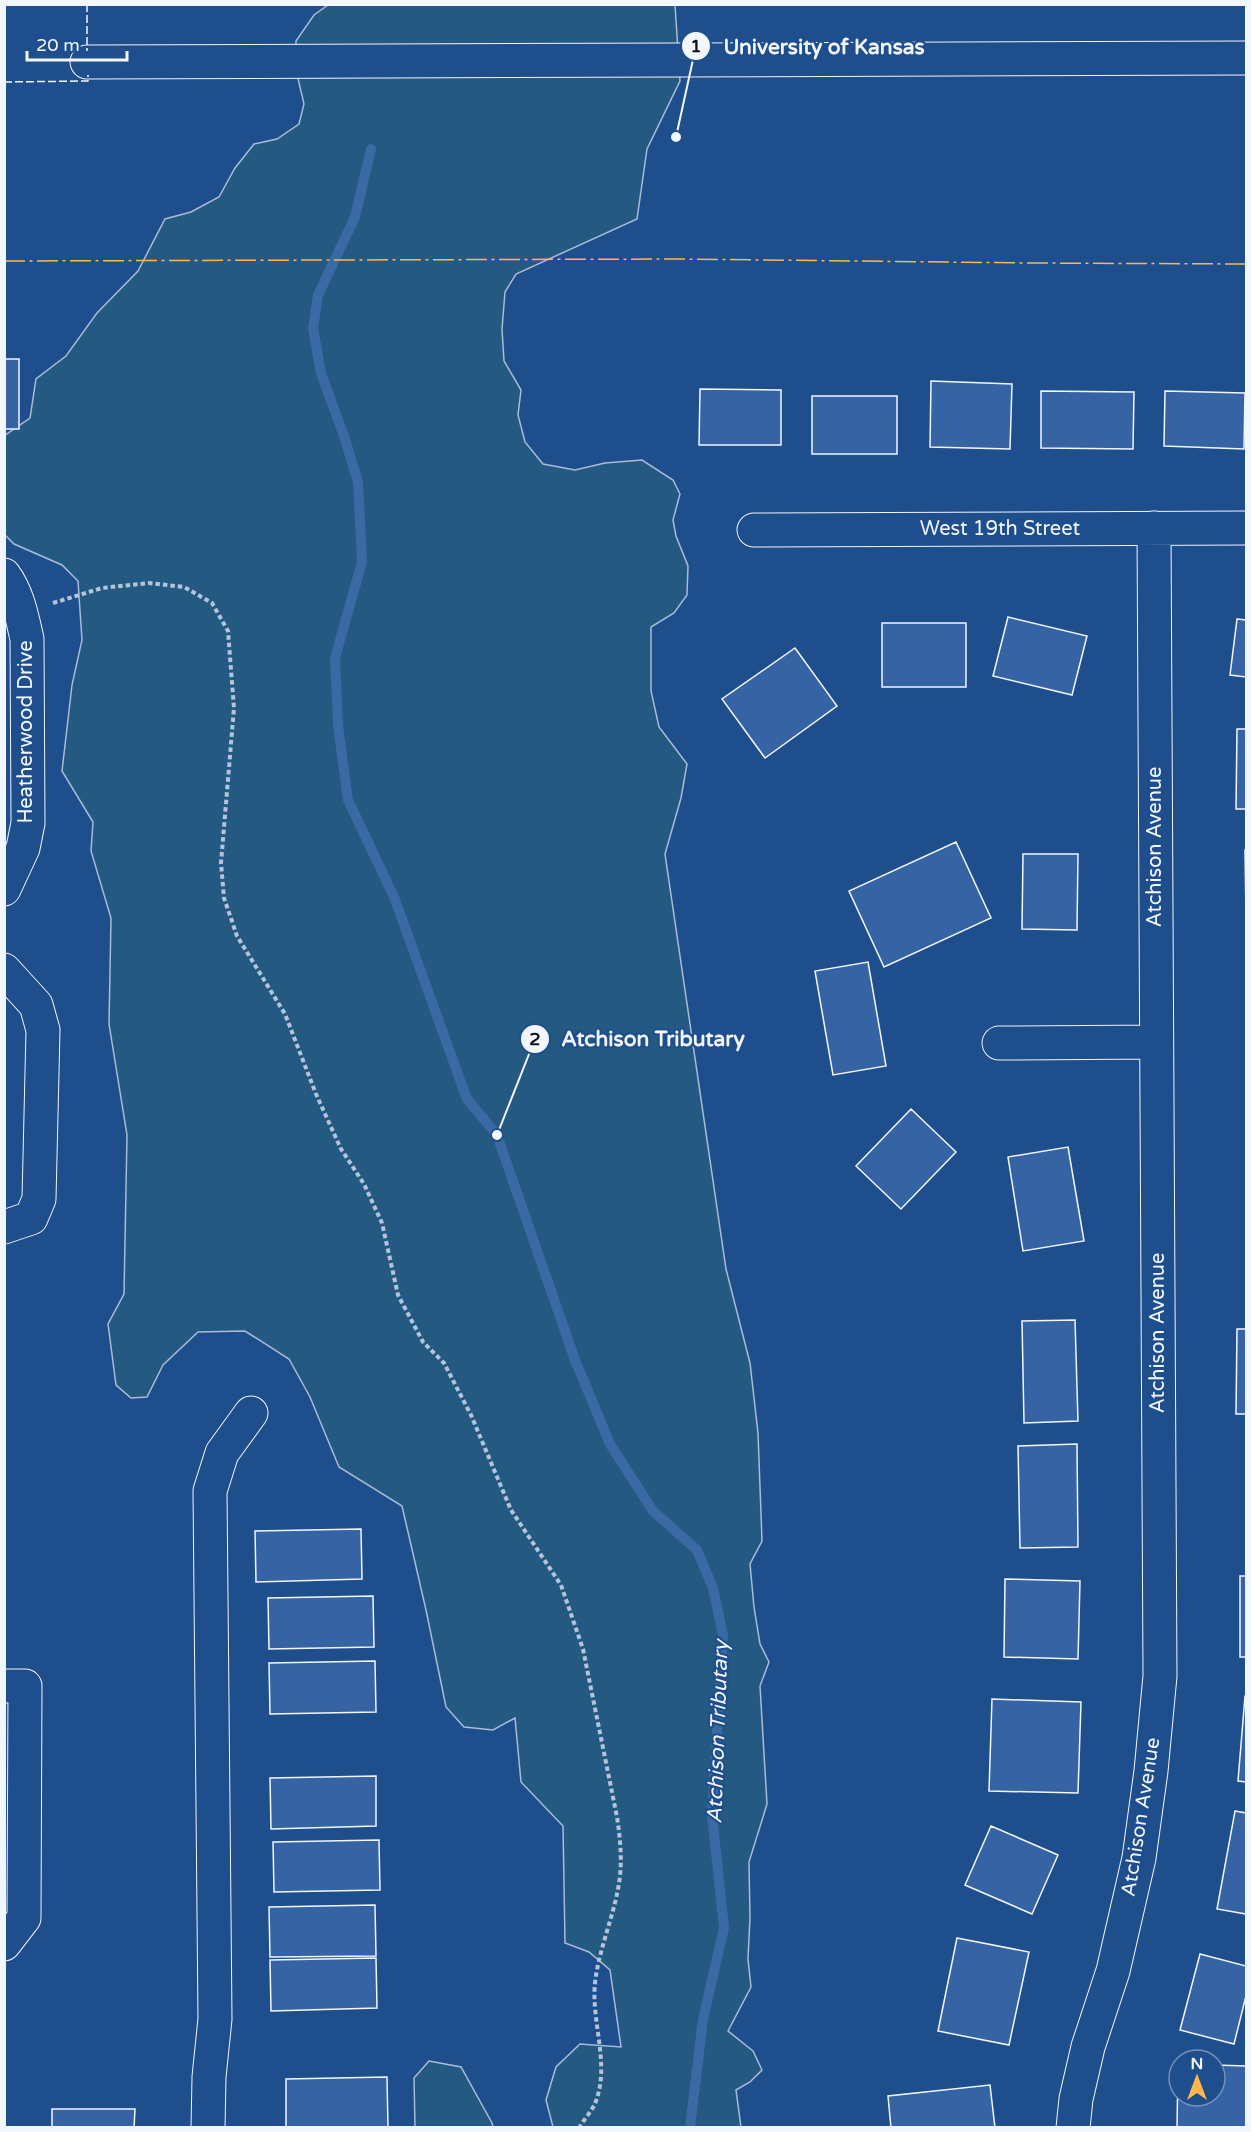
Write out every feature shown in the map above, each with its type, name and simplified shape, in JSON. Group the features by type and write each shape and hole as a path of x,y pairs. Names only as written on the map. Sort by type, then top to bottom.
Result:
{"street":[{"path":"87,62 1246,58"},
{"name":"Atchison Avenue","path":"1073,2127 1076,2099 1088,2046 1113,1971 1139,1858 1151,1771 1160,1676 1154,528"},
{"name":"West 19th Street","path":"754,530 1246,528"},
{"name":"Heatherwood Drive","path":"4,575 11,584 22,614 27,639 28,788 28,823 23,848 4,889"},
{"path":"4,970 36,1005 43,1030 39,1199 31,1218 4,1227"},
{"path":"999,1043 1156,1042"},
{"path":"208,2127 208,2077 215,2019 210,1491 222,1453 251,1413"},
{"path":"4,1686 25,1686 24,1918 4,1944"}],"path":[{"path":"51,604 102,588 149,583 184,587 212,603 228,631 234,708 221,863 224,898 237,936 285,1014 333,1131 364,1184 382,1223 398,1296 423,1342 444,1363 471,1415 511,1510 561,1585 571,1611 583,1649 621,1845 620,1877 595,1985 596,2025 602,2068 596,2101 579,2127"}],"shaded area":[{"path":"328,5 675,5 680,81 647,149 637,219 516,274 505,292 502,329 504,361 521,390 518,415 525,442 543,464 575,470 605,463 642,460 673,480 680,494 673,520 676,536 688,566 687,595 674,613 651,627 651,691 659,727 687,764 681,798 665,854 726,1269 750,1363 758,1433 762,1541 750,1564 760,1644 769,1662 760,1686 767,1804 749,1862 748,1959 751,1987 728,2031 753,2051 762,2070 750,2082 736,2090 741,2127 553,2127 546,2100 556,2067 580,2044 621,2047 610,1970 589,1952 565,1943 563,1826 521,1782 515,1718 493,1730 464,1727 446,1707 402,1506 339,1467 310,1397 289,1359 245,1331 198,1332 163,1365 147,1397 131,1398 116,1385 108,1324 124,1294 127,1135 109,1024 111,918 91,851 93,822 62,771 72,685 82,640 78,581 62,565 14,544 5,535 4,436 30,418 36,379 66,356 97,313 138,271 165,219 191,212 219,197 235,168 254,144 277,139 299,124 304,104 296,70 296,41 314,15"},
{"path":"429,2061 461,2067 493,2127 415,2127 414,2078"}],"building":[{"path":"4,359 19,359 19,429 4,429"},
{"path":"931,381 1012,384 1010,449 930,447"},
{"path":"700,389 781,390 781,445 699,445"},
{"path":"1041,391 1134,392 1133,449 1041,448"},
{"path":"1165,391 1245,393 1244,449 1164,446"},
{"path":"812,396 897,396 897,454 812,454"},
{"path":"1008,617 1087,636 1072,695 993,676"},
{"path":"1237,619 1246,620 1246,677 1230,675"},
{"path":"882,623 966,623 966,687 882,687"},
{"path":"795,648 837,706 765,758 722,699"},
{"path":"1237,729 1246,729 1246,809 1236,809"},
{"path":"956,842 991,918 884,967 849,891"},
{"path":"1245,850 1246,850 1246,916"},
{"path":"1023,854 1078,854 1077,930 1022,929"},
{"path":"868,962 886,1066 833,1075 815,971"},
{"path":"911,1109 956,1152 901,1209 856,1166"},
{"path":"1068,1147 1084,1241 1023,1251 1008,1157"},
{"path":"1075,1320 1078,1421 1024,1423 1022,1321"},
{"path":"1237,1329 1246,1329 1246,1414 1236,1414"},
{"path":"1077,1444 1078,1547 1020,1548 1018,1446"},
{"path":"361,1529 362,1579 256,1582 255,1531"},
{"path":"1240,1576 1246,1576 1246,1657 1240,1657"},
{"path":"1005,1579 1080,1581 1078,1659 1004,1657"},
{"path":"373,1596 374,1647 269,1649 268,1598"},
{"path":"375,1661 376,1712 270,1714 269,1663"},
{"path":"1246,1696 1246,1782 1238,1781"},
{"path":"992,1699 1081,1702 1078,1793 989,1791"},
{"path":"376,1776 376,1826 271,1829 270,1778"},
{"path":"1235,1811 1246,1813 1246,1914 1217,1909"},
{"path":"991,1826 1058,1855 1032,1914 965,1885"},
{"path":"379,1840 380,1890 274,1892 273,1842"},
{"path":"375,1905 376,1956 270,1957 269,1907"},
{"path":"957,1938 1029,1952 1009,2045 938,2031"},
{"path":"1200,1954 1246,1966 1246,1996 1234,2044 1180,2030"},
{"path":"376,1958 377,2008 271,2011 270,1960"},
{"path":"1227,2065 1246,2066 1246,2128 1177,2128 1177,2108 1227,2108"},
{"path":"387,2077 388,2128 286,2128 286,2079"},
{"path":"990,2085 995,2128 891,2128 888,2096"},
{"path":"52,2109 135,2109 134,2128 52,2128"}],"waterway":[{"name":"Atchison Tributary","path":"371,149 355,217 318,295 313,328 321,373 358,482 362,562 335,658 338,726 348,800 394,897 467,1099 497,1135 575,1360 610,1444 653,1511 697,1550 713,1588 723,1635 712,1815 724,1928 703,2019 690,2128"}],"fence":[{"path":"87,4 87,51"},
{"path":"4,82 88,81 88,75"}],"power":[{"path":"4,261 675,259 1246,264"}],"place":[{"name":"University of Kansas","path":"676,137"},
{"name":"Atchison Tributary","path":"497,1135"}]}
